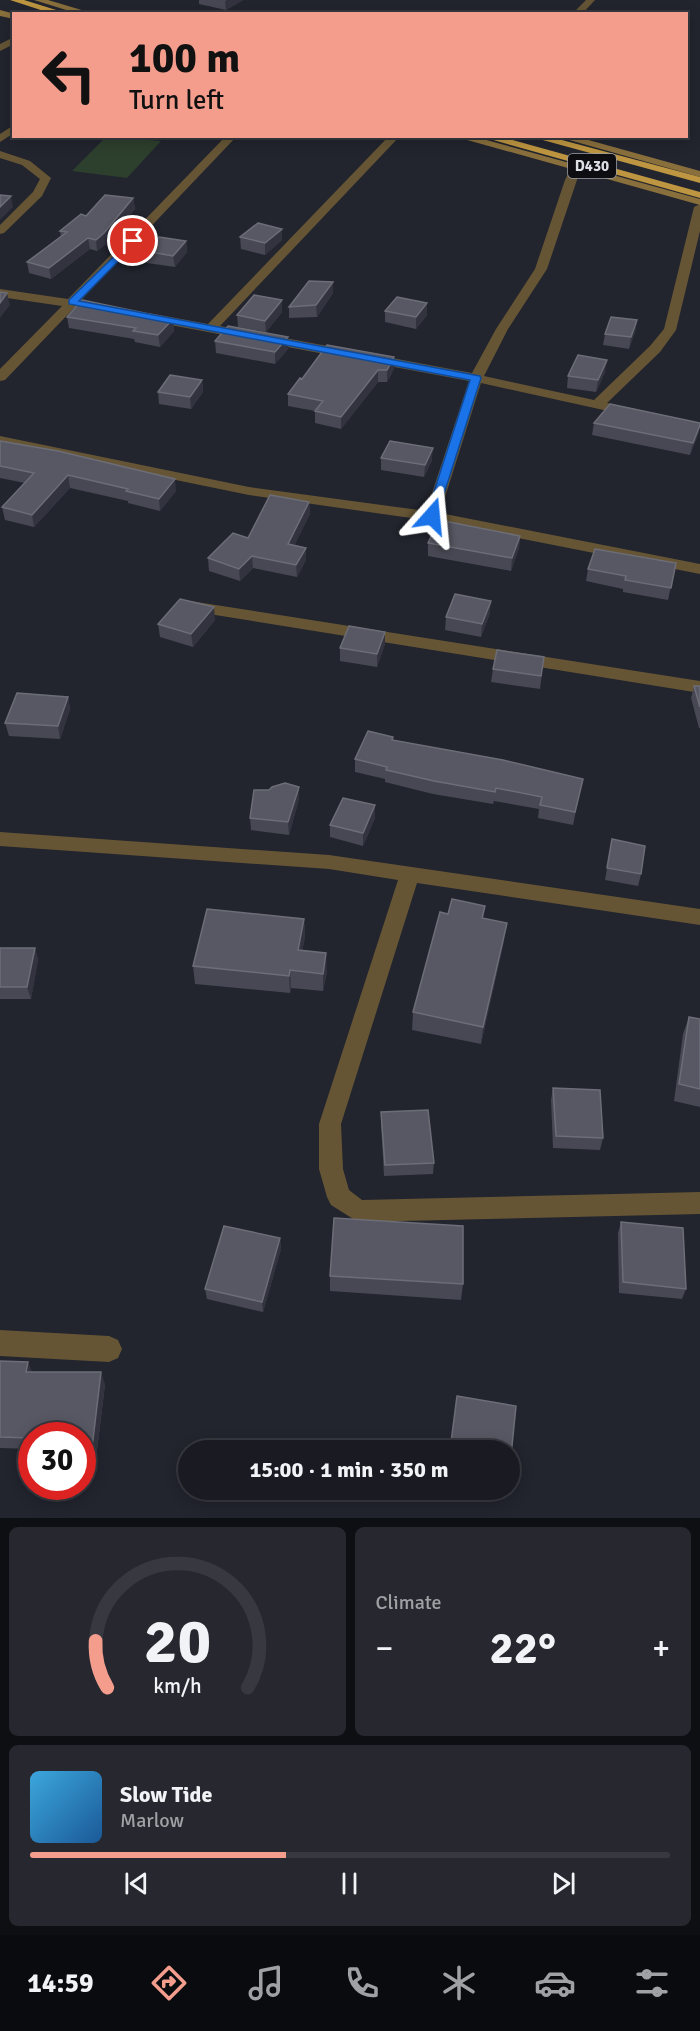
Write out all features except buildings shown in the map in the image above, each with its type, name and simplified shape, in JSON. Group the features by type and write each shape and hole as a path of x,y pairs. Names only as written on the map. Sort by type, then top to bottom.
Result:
{"highway":[{"path":"14,0 58,12"},
{"path":"0,6 20,12"},
{"name":"D430","path":"491,138 700,195"},
{"name":"D430","path":"541,138 700,180"}],"street":[{"path":"38,0 83,12"},
{"path":"578,12 591,0"},
{"path":"0,139 12,130"},
{"path":"0,377 230,138"},
{"path":"211,328 393,138"},
{"path":"465,138 700,202"},
{"path":"568,138 700,174"},
{"path":"0,154 26,163 46,178 38,194 5,221 0,231"},
{"path":"432,516 476,378 502,329 541,268 576,168"},
{"path":"597,405 613,387 655,349 670,330 700,207"},
{"path":"0,293 72,302 211,328 476,378 643,414"},
{"path":"0,440 249,491 432,516 700,569"},
{"path":"188,605 700,687"},
{"path":"0,839 329,862 700,917"},
{"path":"410,874 330,1124 331,1169 339,1197 358,1211 700,1203"},
{"path":"0,1343 109,1349"}],"green space":[{"path":"105,138 161,141 127,178 72,171"}],"route":[{"path":"133,241 72,302 476,378 432,516"}]}
